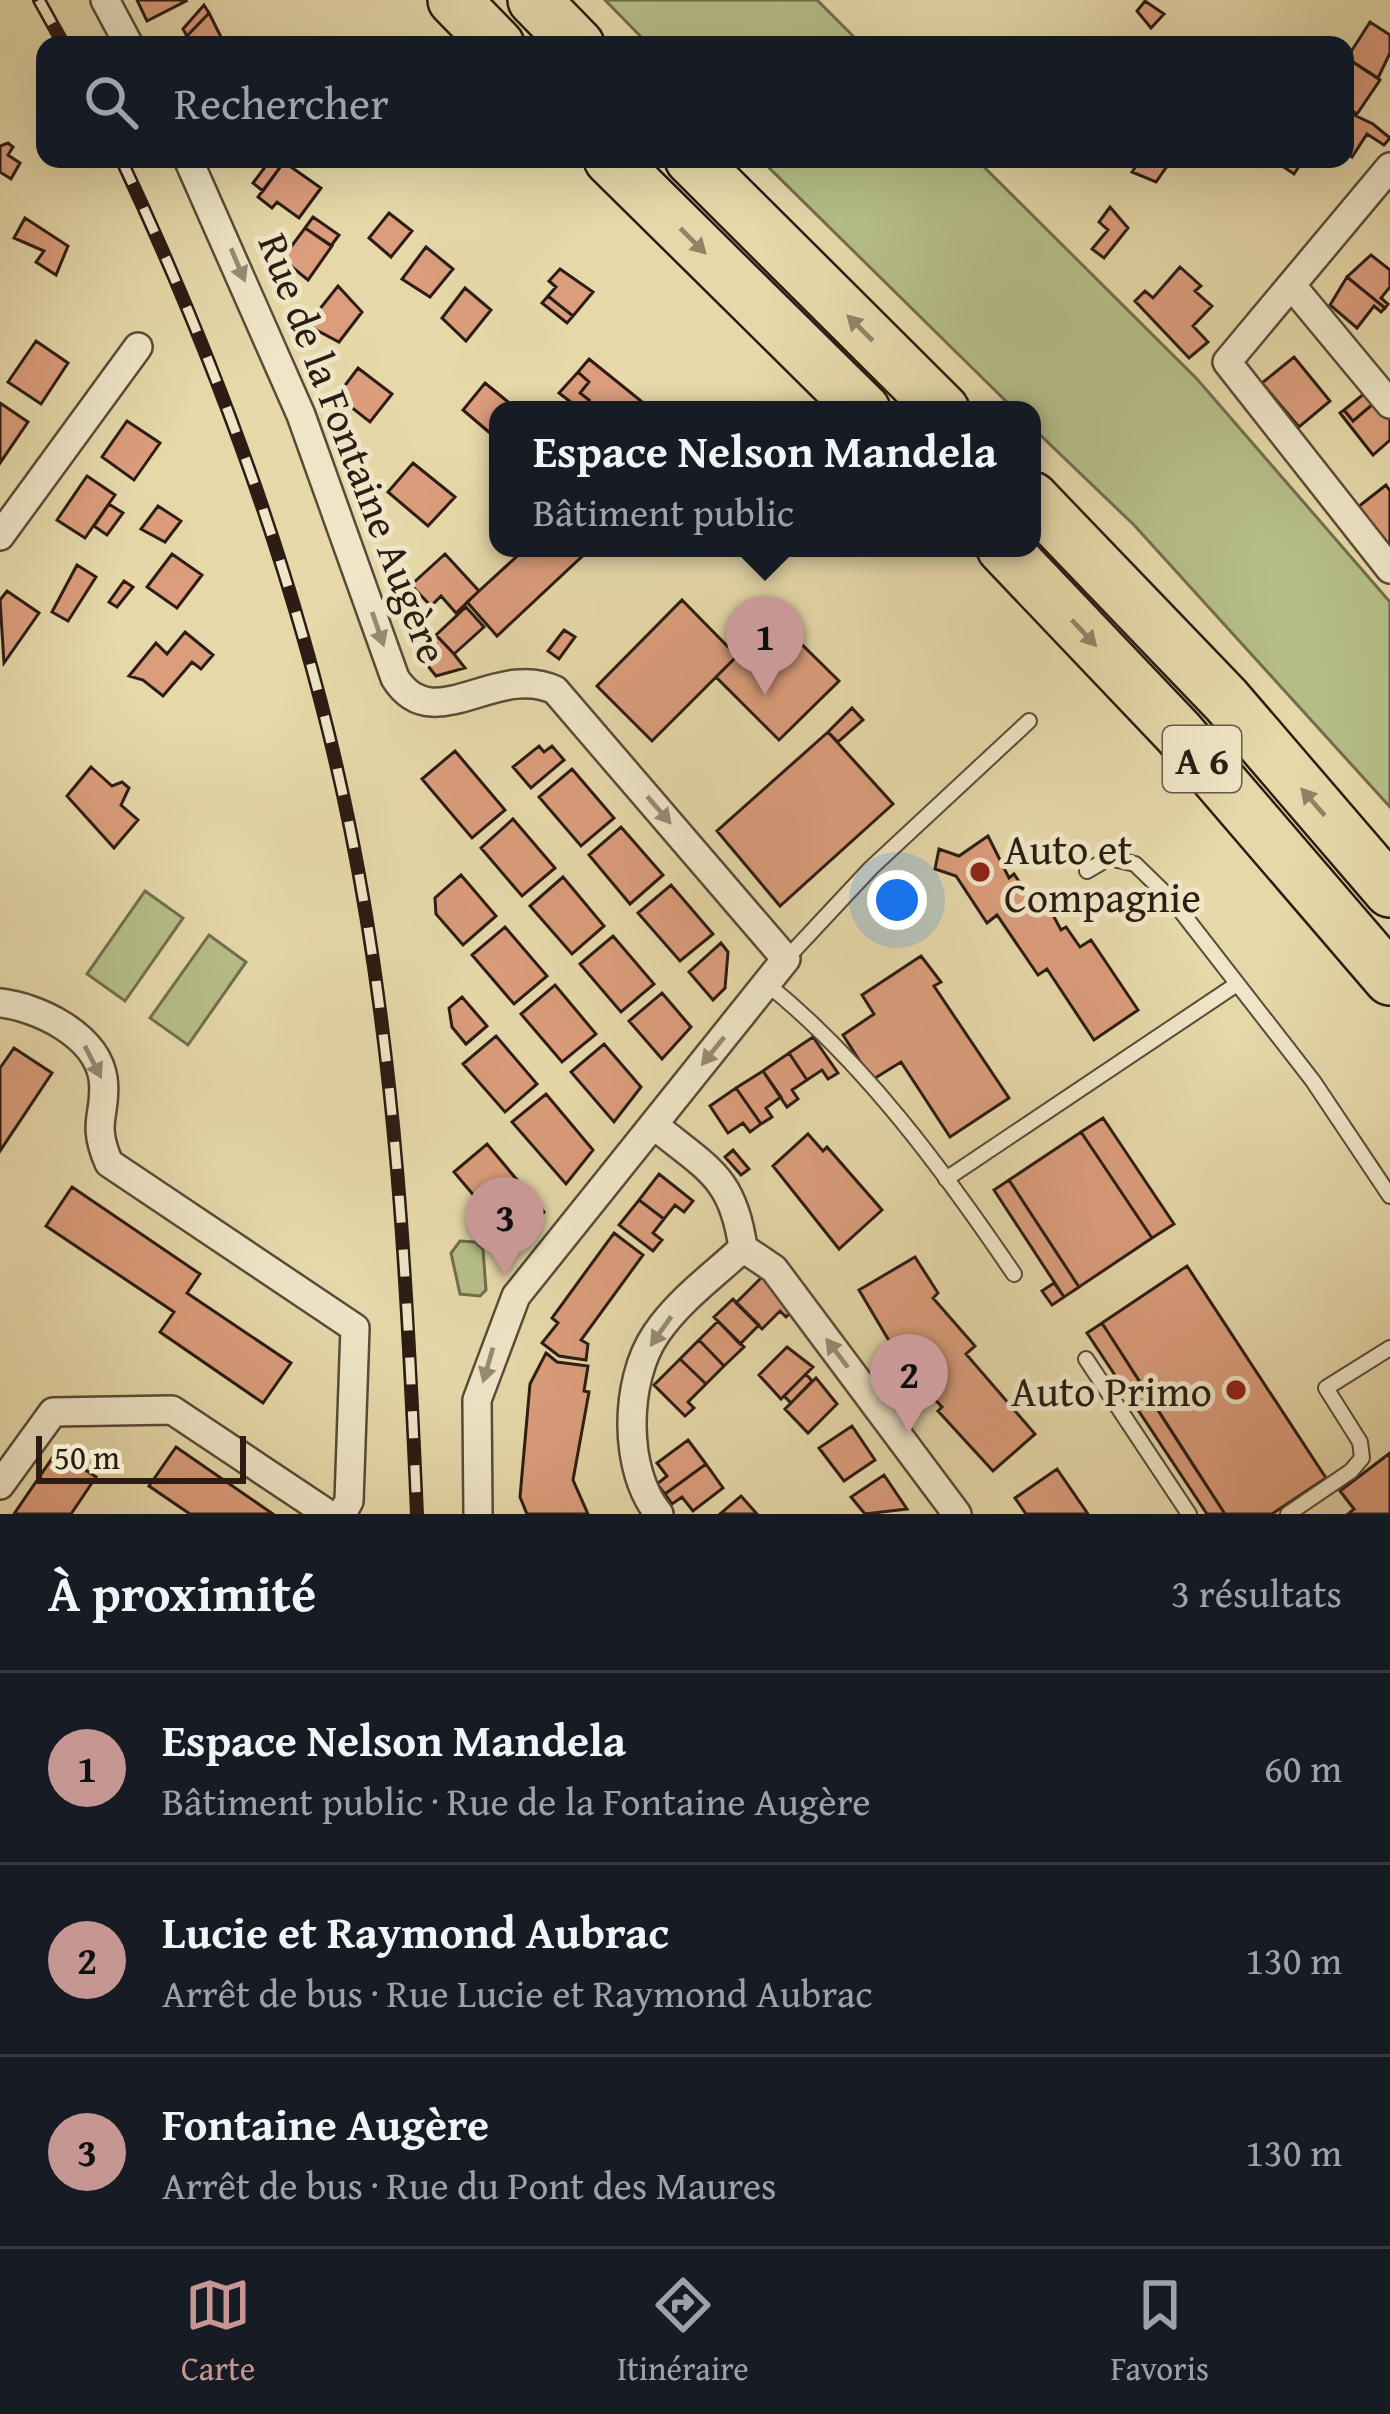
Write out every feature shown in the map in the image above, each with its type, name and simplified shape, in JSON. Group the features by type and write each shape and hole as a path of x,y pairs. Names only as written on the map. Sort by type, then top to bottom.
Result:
{"highway":[{"path":"454,0 489,36"},
{"path":"534,0 569,36"},
{"path":"619,168 855,401"},
{"path":"700,168 935,401"},
{"name":"A 6","path":"1041,507 1226,700 1390,891"},
{"name":"A 6","path":"1012,557 1178,733 1390,979"}],"street":[{"path":"105,0 124,36"},
{"path":"1390,167 1227,362 1390,569"},
{"name":"Rue de la Fontaine Augère","path":"192,168 301,415 395,678 408,699 426,706 512,681 536,681 555,690 786,959"},
{"path":"1292,286 1390,404"},
{"path":"4,525 138,347"},
{"path":"478,1514 478,1400 494,1343 516,1296 786,959"},
{"path":"0,1003 30,1006 90,1048 103,1079 96,1134 109,1163 355,1328 349,1501 342,1514"},
{"path":"654,1125 725,1184 737,1207 743,1248 775,1270 957,1514"},
{"path":"658,1514 645,1498 633,1430 645,1358 654,1336 695,1289 743,1248"},
{"path":"0,1485 53,1412 172,1410 328,1514"}],"lane":[{"path":"786,959 871,868 1029,721"},
{"path":"1087,871 1109,859 1135,864 1173,901 1313,1081 1390,1196"},
{"path":"767,984 814,1022 946,1179 1013,1274"},
{"path":"946,1179 1237,984"},
{"path":"1288,1514 1362,1458 1360,1442 1326,1388 1390,1348"},
{"path":"1086,1359 1189,1514"}],"green space":[{"path":"605,0 817,0 853,36 640,36"},
{"path":"769,168 985,168 1197,379 1390,602 1390,807 1134,525 1041,436 1041,401 1006,401"},
{"path":"145,891 183,918 125,1001 87,974"},
{"path":"209,935 246,962 188,1045 150,1018"},
{"path":"460,1241 475,1242 483,1249 486,1290 480,1296 460,1294 451,1253"}],"building":[{"path":"137,0 185,0 186,1 147,21"},
{"path":"1145,1 1164,14 1151,28 1137,11"},
{"path":"204,5 209,13 187,36 183,29"},
{"path":"209,13 220,36 187,36"},
{"path":"1370,22 1390,35 1390,53 1378,78 1354,63 1354,47"},
{"path":"1354,63 1380,80 1354,112"},
{"path":"1354,115 1390,138 1384,145 1367,134 1354,154"},
{"path":"8,143 13,147 8,155 20,163 11,179 0,172 0,146"},
{"path":"264,168 280,168 263,191 253,183"},
{"path":"280,168 293,168 321,188 299,218 277,202 272,208 258,197"},
{"path":"1135,168 1166,168 1156,182 1132,172"},
{"path":"1110,207 1128,228 1104,258 1092,249 1108,230 1099,222"},
{"path":"389,213 412,231 391,257 369,238"},
{"path":"313,217 339,235 331,246 305,228"},
{"path":"25,218 68,246 56,275 36,262 44,251 14,238"},
{"path":"305,228 332,246 308,280 282,259"},
{"path":"426,247 453,269 430,297 402,279"},
{"path":"1371,255 1390,270 1390,287 1381,298 1388,304 1385,308 1347,277"},
{"path":"1180,267 1201,286 1195,291 1212,306 1193,326 1208,342 1189,358 1135,301 1145,291 1153,298"},
{"path":"560,269 593,292 573,316 548,296 556,287 549,281"},
{"path":"1347,277 1385,308 1381,312 1374,306 1357,328 1330,305"},
{"path":"338,286 362,312 339,342 307,325"},
{"path":"465,288 491,310 466,341 442,318"},
{"path":"548,296 573,316 567,323 542,303"},
{"path":"36,341 68,363 41,404 8,382"},
{"path":"1294,357 1330,401 1299,427 1262,383"},
{"path":"589,359 641,401 588,401 580,393 589,382 578,372"},
{"path":"358,368 392,394 370,422 337,396"},
{"path":"578,372 589,382 580,393 588,401 569,401 559,393"},
{"path":"485,383 507,401 489,401 489,432 463,410"},
{"path":"1371,388 1380,398 1353,421 1344,410"},
{"path":"1380,398 1390,410 1390,440 1373,455 1340,413 1344,410 1353,421"},
{"path":"0,403 28,422 0,463"},
{"path":"127,421 160,443 134,480 102,457"},
{"path":"413,463 455,497 428,526 388,492"},
{"path":"87,476 115,495 85,538 57,520"},
{"path":"1386,485 1390,491 1390,546 1358,507"},
{"path":"109,504 123,513 107,535 94,526"},
{"path":"158,506 181,521 165,542 141,529"},
{"path":"172,554 202,575 177,608 147,587"},
{"path":"445,554 479,591 456,613 441,596 431,606 411,585"},
{"path":"516,557 581,557 497,636 467,602"},
{"path":"77,565 96,577 68,621 52,612"},
{"path":"124,581 133,587 117,607 109,602"},
{"path":"7,591 39,613 4,663 0,600"},
{"path":"682,600 737,656 652,741 597,686"},
{"path":"466,607 484,627 454,654 436,635"},
{"path":"775,618 839,681 779,740 716,677"},
{"path":"564,630 575,637 559,659 548,651"},
{"path":"185,632 213,655 201,669 192,662 163,696 143,680 129,676 156,643 167,654"},
{"path":"436,635 465,668 436,676 416,651"},
{"path":"852,708 863,720 838,742 828,732"},
{"path":"828,732 893,804 780,906 717,831"},
{"path":"539,746 544,752 552,746 564,760 531,788 513,767"},
{"path":"455,751 505,810 472,838 422,779"},
{"path":"91,767 112,786 122,782 129,788 121,805 138,820 114,848 67,796"},
{"path":"572,769 614,818 581,846 539,797"},
{"path":"513,819 555,868 522,896 481,848"},
{"path":"621,827 663,875 630,904 589,855"},
{"path":"988,836 1009,878 1014,874 1028,895 1039,889 1061,930 1066,927 1080,947 1091,940 1138,1010 1094,1040 1047,969 1038,975 997,915 987,923 956,876 935,869 939,849 959,856"},
{"path":"461,875 496,916 463,945 436,914 435,898"},
{"path":"563,877 604,926 572,954 530,906"},
{"path":"671,885 713,934 680,961 638,913"},
{"path":"505,927 547,976 514,1004 472,955"},
{"path":"613,936 654,984 621,1012 580,964"},
{"path":"721,943 728,952 725,988 713,1000 689,972"},
{"path":"921,956 941,982 934,986 1009,1098 950,1137 901,1062 872,1080 843,1035 874,1014 862,995"},
{"path":"555,985 596,1034 562,1062 521,1014"},
{"path":"662,993 691,1027 662,1059 629,1021"},
{"path":"462,997 487,1026 466,1044 452,1027 449,1008"},
{"path":"496,1036 537,1084 505,1112 463,1064"},
{"path":"813,1037 838,1073 828,1079 822,1070 807,1080 789,1053"},
{"path":"604,1044 641,1087 614,1122 571,1072"},
{"path":"14,1048 52,1073 0,1151 0,1068"},
{"path":"789,1053 807,1080 792,1090 798,1099 787,1107 763,1071"},
{"path":"763,1071 781,1097 766,1108 772,1117 761,1124 736,1088"},
{"path":"736,1088 761,1124 750,1132 743,1123 728,1133 710,1106"},
{"path":"546,1094 593,1150 566,1184 512,1122"},
{"path":"1103,1118 1174,1224 1152,1238 1081,1132"},
{"path":"1081,1132 1152,1238 1079,1287 1009,1180"},
{"path":"808,1134 823,1151 827,1147 882,1210 839,1249 773,1166"},
{"path":"487,1144 544,1212 518,1248 454,1172"},
{"path":"733,1150 749,1169 741,1175 725,1157"},
{"path":"659,1174 693,1201 684,1212 675,1205 664,1219 639,1200"},
{"path":"1009,1180 1079,1287 1064,1297 994,1190"},
{"path":"72,1187 200,1274 187,1293 291,1363 263,1403 160,1332 174,1312 46,1226"},
{"path":"639,1200 664,1219 653,1233 662,1240 653,1251 619,1225"},
{"path":"614,1233 643,1255 581,1340 588,1344 586,1360 559,1356 542,1343 558,1323 552,1318"},
{"path":"915,1257 938,1293 933,1298 975,1346 966,1354 1035,1434 993,1471 938,1411 942,1407 925,1389 934,1382 888,1339 859,1290"},
{"path":"1187,1266 1326,1478 1272,1514 1225,1514 1102,1323"},
{"path":"763,1276 795,1308 786,1317 780,1311 762,1329 736,1303"},
{"path":"1054,1283 1064,1297 1052,1305 1042,1291"},
{"path":"733,1299 759,1325 740,1344 714,1317"},
{"path":"718,1321 744,1347 724,1366 699,1340"},
{"path":"1102,1323 1225,1514 1207,1514 1087,1333"},
{"path":"699,1340 724,1366 706,1384 680,1359"},
{"path":"787,1347 813,1367 781,1399 759,1375"},
{"path":"546,1353 557,1362 588,1366 584,1391 589,1392 573,1480 588,1514 527,1514 520,1497 530,1384"},
{"path":"680,1359 706,1384 688,1402 694,1408 685,1416 654,1385"},
{"path":"806,1374 812,1381 791,1403 784,1396"},
{"path":"816,1378 837,1404 808,1433 785,1409"},
{"path":"852,1426 875,1460 844,1481 819,1448"},
{"path":"688,1440 706,1464 665,1494 657,1484 667,1476 657,1463"},
{"path":"176,1447 273,1514 190,1514 149,1486"},
{"path":"57,1451 96,1477 71,1514 14,1514"},
{"path":"1390,1453 1390,1514 1348,1514 1354,1509 1340,1491"},
{"path":"706,1464 723,1488 693,1511 682,1497 672,1504 665,1494"},
{"path":"1057,1469 1088,1514 1026,1514 1015,1498"},
{"path":"884,1475 907,1509 865,1514 851,1497"},
{"path":"741,1496 757,1514 720,1514"}],"railway":[{"path":"39,0 59,36"},
{"path":"125,168 192,321 255,487 308,656 350,828 389,1084 404,1255 417,1514"}],"place":[{"name":"Espace Nelson Mandela","path":"765,695"},
{"name":"Auto et Compagnie","path":"980,872"},
{"name":"Fontaine Augère","path":"505,1276"},
{"name":"Auto Primo","path":"1236,1390"},
{"name":"Lucie et Raymond Aubrac","path":"909,1433"}]}
